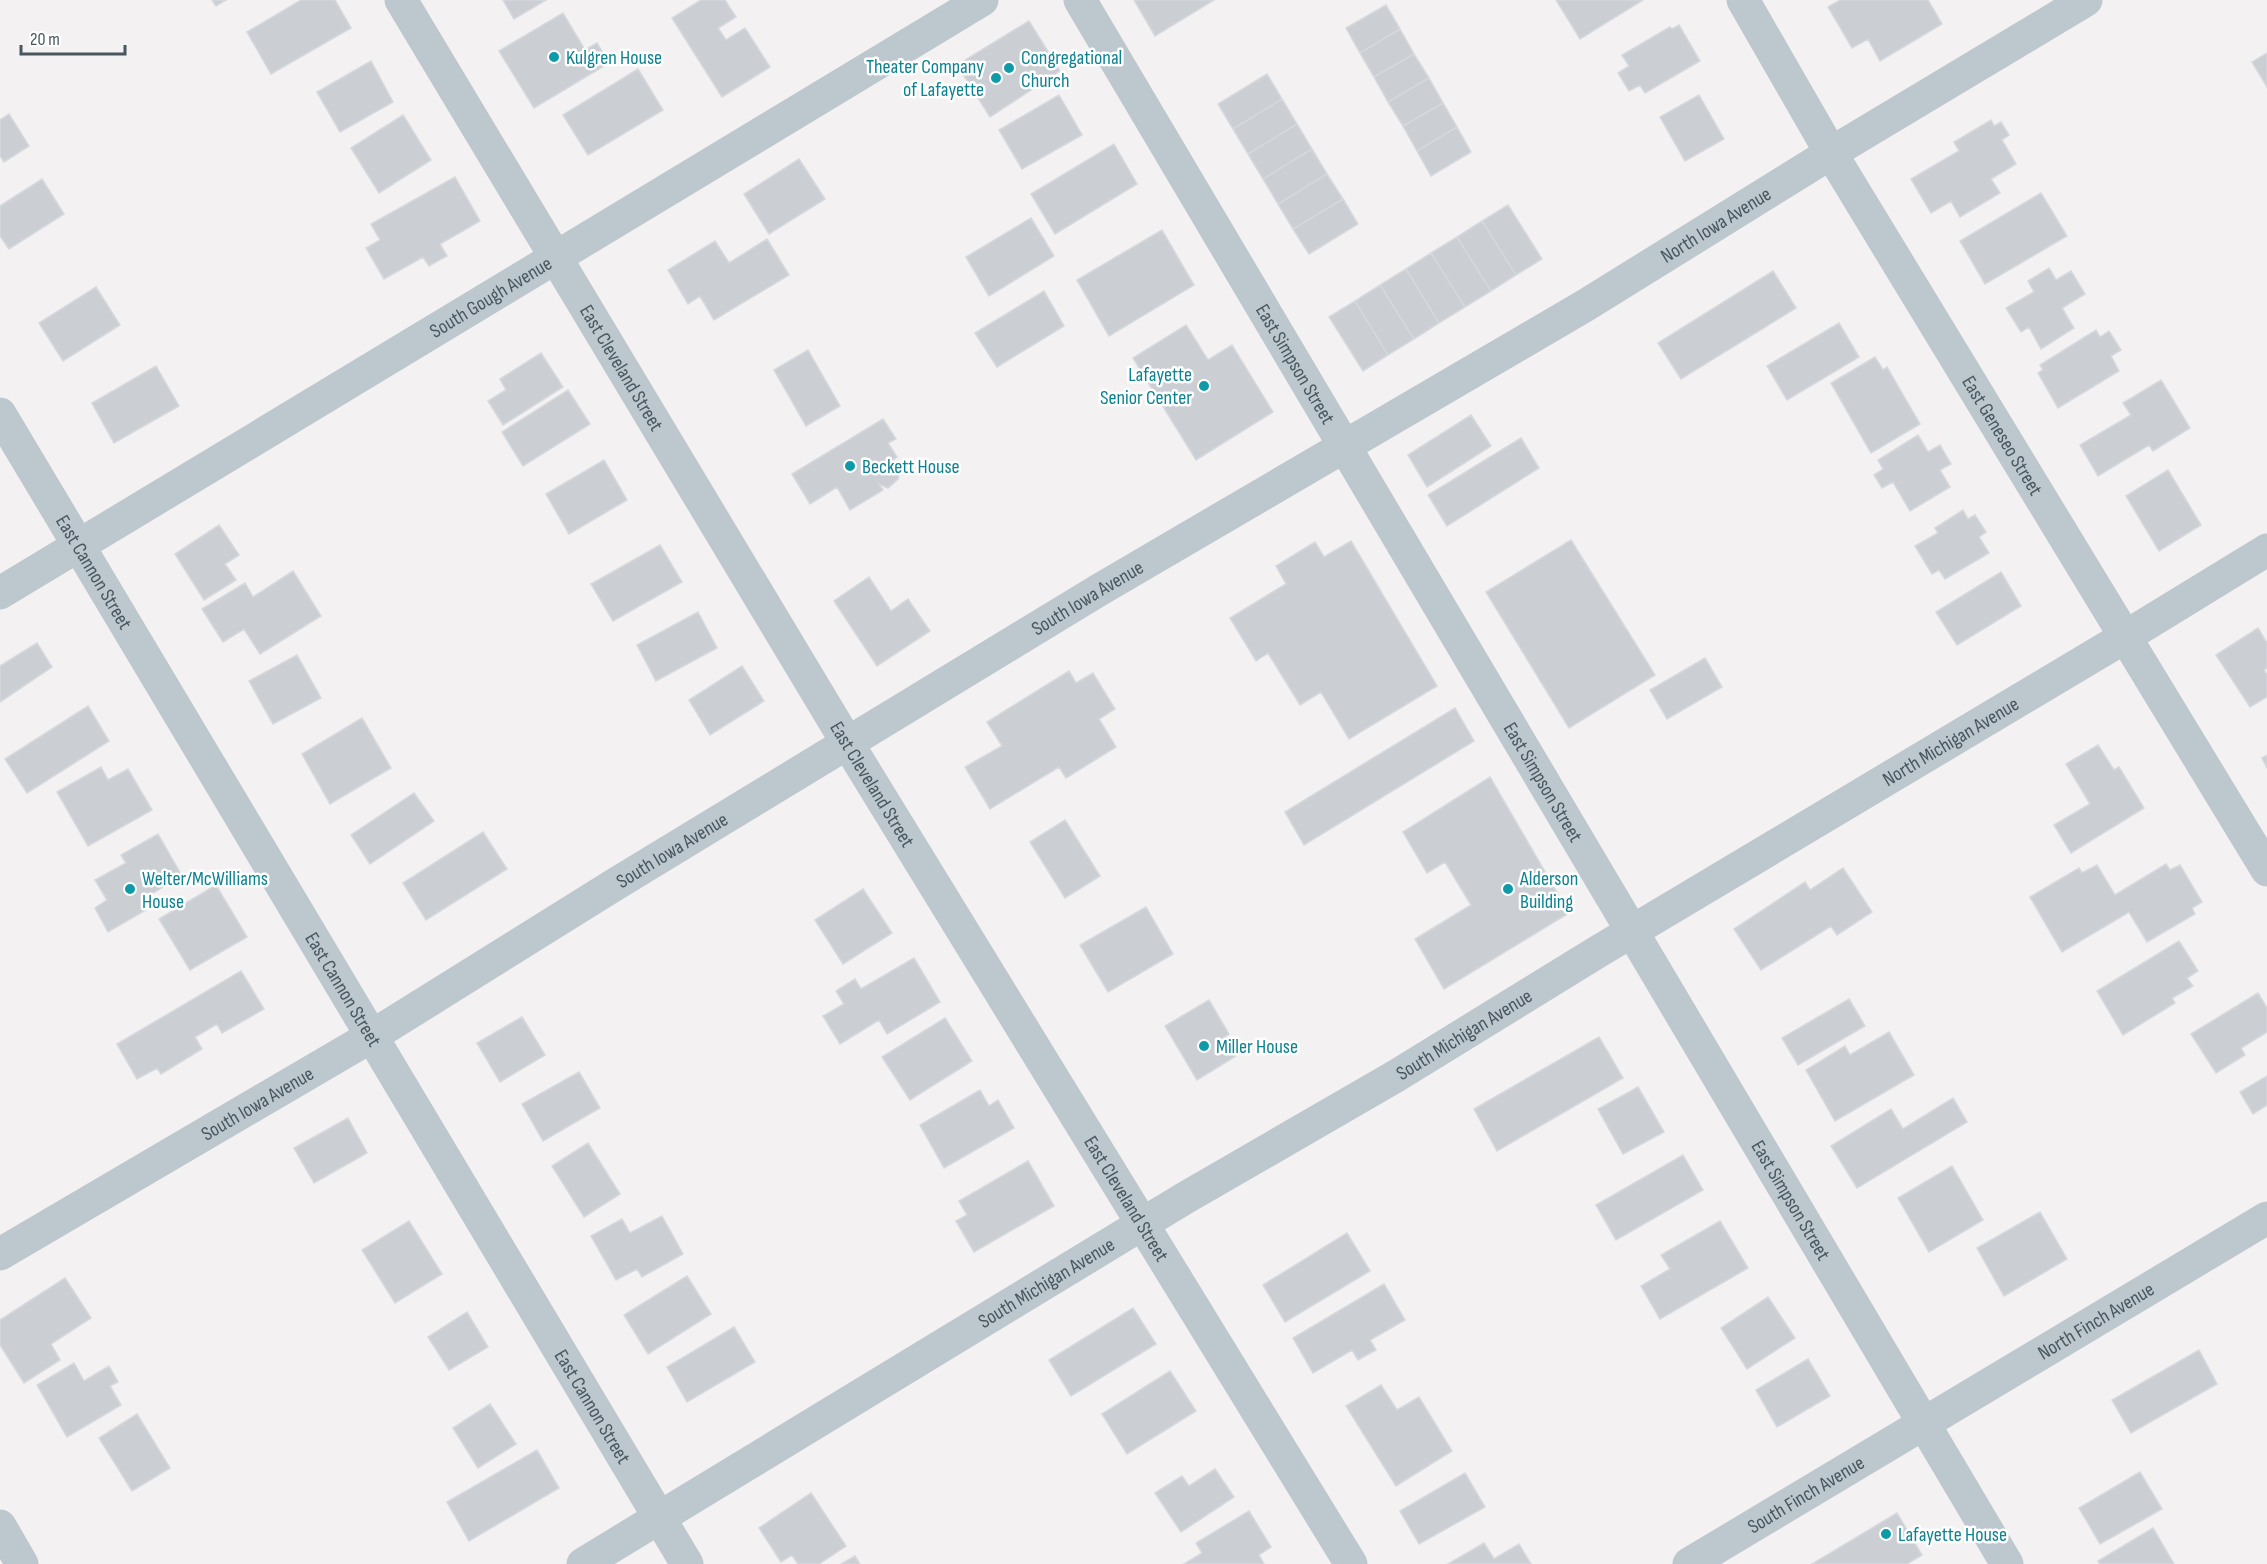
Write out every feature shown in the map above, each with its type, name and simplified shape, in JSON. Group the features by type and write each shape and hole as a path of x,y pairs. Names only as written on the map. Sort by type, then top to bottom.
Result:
{"street":[{"name":"East Cleveland Street","path":"401,0 848,744 1351,1564"},
{"name":"South Gough Avenue","path":"0,593 982,0"},
{"name":"East Simpson Street","path":"1080,0 2007,1564"},
{"name":"East Geneseo Street","path":"1743,0 1831,153 2267,870"},
{"name":"North Iowa Avenue","path":"1345,448 1586,305 1831,153 2086,0"},
{"name":"East Cannon Street","path":"0,414 687,1564"},
{"name":"South Iowa Avenue","path":"0,1254 372,1036 614,885 1099,590 1345,448"},
{"name":"North Michigan Avenue","path":"1633,931 2126,637 2267,550"},
{"name":"South Michigan Avenue","path":"584,1564 1142,1225 1396,1076 1633,931"},
{"name":"North Finch Avenue","path":"1924,1423 2267,1218"},
{"name":"South Finch Avenue","path":"1689,1564 1924,1423"},
{"path":"0,1526 22,1564"}],"building":[{"path":"212,0 226,0 216,6"},
{"path":"301,0 335,0 351,28 271,74 247,32"},
{"path":"503,0 546,0 514,19"},
{"path":"701,0 725,0 736,17 718,28 726,40 745,28 770,67 722,97 672,18"},
{"path":"1134,0 1214,0 1155,36"},
{"path":"1556,0 1643,0 1580,39"},
{"path":"1840,0 1928,0 1942,24 1880,61 1868,39 1852,48 1828,7"},
{"path":"1386,5 1400,29 1360,53 1346,28"},
{"name":"Kulgren House","path":"563,13 585,50 597,43 609,63 534,108 499,51"},
{"name":"Congregational Church","path":"1029,21 1060,71 990,117 957,65"},
{"path":"1679,25 1700,61 1645,93 1640,85 1629,91 1618,73 1629,66 1622,55 1670,27 1672,29"},
{"path":"1400,29 1414,54 1374,77 1360,53"},
{"path":"2267,53 2267,87 2252,62"},
{"path":"1414,54 1429,78 1388,102 1374,77"},
{"path":"371,61 393,102 340,132 317,92"},
{"path":"638,69 663,110 588,155 563,115"},
{"path":"1267,74 1282,99 1233,129 1218,104"},
{"path":"1429,78 1443,103 1403,126 1388,102"},
{"path":"1059,95 1082,135 1022,169 999,130"},
{"path":"1699,95 1724,139 1685,161 1660,117"},
{"path":"1282,99 1297,124 1248,154 1233,129"},
{"path":"1443,103 1457,127 1417,151 1403,126"},
{"path":"9,114 29,146 4,162 0,156 0,120"},
{"path":"403,115 431,160 379,193 351,148"},
{"path":"1991,120 1994,126 2001,122 2009,135 2002,140 2016,164 1991,179 2000,193 1960,217 1951,201 1931,213 1911,179 1959,151 1954,142"},
{"path":"1297,124 1312,149 1263,179 1248,154"},
{"path":"1457,127 1471,152 1431,176 1417,151"},
{"path":"1114,144 1137,184 1055,234 1031,194"},
{"path":"1312,149 1327,174 1278,204 1263,179"},
{"path":"799,159 825,199 769,234 744,194"},
{"path":"1327,174 1343,199 1293,229 1278,204"},
{"path":"455,177 480,221 440,244 447,256 429,266 423,257 384,279 366,248 380,240 371,224"},
{"path":"42,179 64,214 9,249 0,236 0,206"},
{"path":"2041,193 2067,236 1985,284 1960,241"},
{"path":"1343,199 1358,224 1309,254 1293,229"},
{"path":"1508,205 1542,259 1516,275 1482,221"},
{"path":"1031,218 1054,256 989,296 966,257"},
{"path":"1482,221 1516,275 1491,291 1457,237"},
{"path":"1162,230 1194,285 1109,336 1077,280"},
{"path":"1457,237 1491,291 1465,307 1431,253"},
{"path":"767,239 789,275 714,320 700,296 688,304 668,270 715,241 729,263"},
{"path":"1431,253 1465,307 1439,323 1406,269"},
{"path":"2049,268 2056,280 2071,271 2085,294 2062,308 2074,328 2041,349 2029,327 2021,332 2006,308 2034,292 2028,281"},
{"path":"1406,269 1439,323 1414,339 1380,285"},
{"path":"1773,271 1796,308 1681,379 1658,343"},
{"path":"1380,285 1414,339 1388,355 1355,301"},
{"path":"96,287 120,325 63,361 39,323"},
{"path":"1044,291 1064,326 997,367 975,333"},
{"path":"1355,301 1388,355 1363,371 1329,317"},
{"path":"1839,323 1859,357 1787,400 1767,366"},
{"name":"Lafayette Senior Center","path":"1186,325 1208,360 1232,345 1273,412 1196,460 1133,358"},
{"path":"2096,330 2100,337 2109,331 2121,350 2111,356 2119,371 2058,408 2038,373 2043,370 2040,365"},
{"path":"808,350 840,406 806,426 774,370"},
{"path":"541,353 563,387 503,425 488,401 506,390 500,379"},
{"path":"1875,357 1883,370 1887,367 1920,424 1871,453 1831,383"},
{"path":"156,366 179,406 114,443 92,403"},
{"path":"2161,380 2190,428 2153,451 2149,445 2098,476 2080,445 2131,415 2123,403"},
{"path":"568,390 590,424 523,466 502,432"},
{"path":"1471,415 1491,446 1427,487 1408,455"},
{"name":"Beckett House","path":"883,419 896,439 888,443 897,457 893,460 900,472 898,479 888,488 879,484 883,490 850,510 837,487 810,504 792,474"},
{"path":"1918,435 1928,452 1940,445 1951,464 1940,470 1950,487 1910,511 1893,482 1882,488 1874,475 1883,469 1878,460"},
{"path":"1521,438 1539,468 1447,526 1428,495"},
{"path":"604,460 627,500 569,534 546,494"},
{"path":"2168,470 2201,525 2159,551 2126,496"},
{"path":"1963,510 1968,519 1975,515 1986,532 1979,537 1989,553 1945,579 1939,570 1932,574 1915,546 1938,533 1935,528"},
{"path":"219,525 239,555 225,564 236,580 204,600 175,554"},
{"path":"1571,540 1655,675 1569,728 1486,592"},
{"path":"1351,541 1437,686 1349,739 1321,692 1300,705 1268,653 1256,661 1230,618 1286,584 1276,566 1315,542 1324,557"},
{"path":"660,545 682,582 613,621 591,584"},
{"path":"293,571 321,616 260,654 244,629 223,642 202,609 245,583 253,597"},
{"path":"2001,572 2021,606 1957,645 1936,612"},
{"path":"869,577 891,611 908,599 930,631 877,666 834,601"},
{"path":"698,612 717,648 656,681 637,645"},
{"path":"2258,628 2267,643 2267,668 2264,670 2267,675 2267,697 2250,707 2216,655"},
{"path":"37,643 52,667 0,702 0,666"},
{"path":"297,655 321,698 273,724 249,681"},
{"path":"1705,658 1722,687 1667,719 1650,690"},
{"path":"742,666 764,701 710,735 689,700"},
{"path":"1069,671 1076,683 1093,673 1115,709 1099,719 1116,747 1066,778 1059,767 990,809 965,767 1002,746 987,722"},
{"path":"88,706 109,741 27,793 5,759"},
{"path":"1455,708 1474,741 1304,845 1285,812"},
{"path":"362,718 391,768 330,804 302,754"},
{"path":"2098,745 2114,770 2119,767 2144,808 2071,853 2054,825 2090,804 2066,764"},
{"path":"2267,755 2267,768 2262,758"},
{"path":"101,767 108,780 128,769 152,810 88,846 57,792"},
{"name":"Alderson Building","path":"1490,777 1569,913 1444,989 1415,939 1471,905 1445,862 1427,873 1403,832"},
{"path":"414,793 434,821 370,864 351,835"},
{"path":"1065,820 1100,876 1065,898 1030,842"},
{"path":"483,832 507,869 426,920 403,883"},
{"name":"Welter/McWilliams House","path":"158,834 182,876 146,897 151,907 108,932 95,908 107,900 95,880 126,863 121,855"},
{"path":"2166,864 2170,870 2180,865 2202,902 2192,908 2195,914 2147,942 2129,912 2062,952 2030,897 2079,868 2082,873 2097,865 2115,895"},
{"path":"1843,868 1872,912 1837,935 1831,926 1761,970 1734,929 1805,882 1810,890"},
{"path":"216,885 247,937 190,970 159,919"},
{"path":"863,889 892,933 843,964 815,920"},
{"path":"1146,907 1173,954 1108,992 1080,945"},
{"path":"2179,941 2198,971 2187,978 2193,986 2172,998 2175,1003 2123,1035 2097,991"},
{"path":"914,958 940,1002 887,1034 879,1020 840,1044 823,1016 844,1004 836,991 855,979 861,989"},
{"path":"241,971 264,1009 222,1033 217,1024 195,1037 202,1049 161,1074 157,1068 137,1079 117,1044"},
{"path":"2258,993 2267,1008 2267,1032 2241,1048 2245,1055 2216,1073 2191,1034"},
{"path":"1849,999 1865,1026 1798,1065 1782,1038"},
{"name":"Miller House","path":"1209,1000 1229,1034 1225,1037 1236,1056 1197,1080 1165,1026"},
{"path":"522,1017 545,1055 500,1082 477,1043"},
{"path":"945,1018 972,1061 910,1100 882,1057"},
{"path":"1889,1032 1914,1075 1835,1121 1806,1070 1845,1046 1850,1055"},
{"path":"1599,1037 1623,1078 1497,1151 1474,1109"},
{"path":"579,1072 600,1108 543,1141 522,1104"},
{"path":"2267,1076 2267,1105 2253,1114 2240,1092"},
{"path":"1638,1087 1664,1132 1623,1154 1598,1109"},
{"path":"980,1090 989,1106 998,1100 1014,1128 944,1168 920,1125"},
{"path":"1953,1098 1967,1122 1857,1188 1831,1146 1891,1109 1903,1129"},
{"path":"348,1118 367,1153 314,1183 294,1148"},
{"path":"588,1143 620,1194 584,1217 552,1166"},
{"path":"1683,1155 1703,1190 1616,1240 1596,1205"},
{"path":"1028,1161 1054,1206 974,1252 956,1221 967,1215 959,1201"},
{"path":"1952,1166 1983,1220 1929,1252 1898,1198"},
{"path":"2040,1212 2067,1259 2004,1296 1977,1248"},
{"path":"662,1216 683,1254 642,1277 637,1269 616,1280 591,1236 622,1219 630,1233"},
{"path":"409,1221 442,1274 395,1303 362,1250"},
{"path":"1720,1221 1748,1268 1660,1319 1641,1286 1670,1269 1661,1255"},
{"path":"1347,1233 1370,1271 1285,1322 1263,1285"},
{"path":"687,1276 711,1314 648,1354 624,1315"},
{"path":"65,1278 91,1318 51,1344 60,1360 24,1383 0,1345 0,1320"},
{"path":"1384,1284 1405,1320 1370,1340 1376,1350 1358,1360 1352,1350 1313,1373 1293,1338"},
{"path":"1768,1297 1795,1338 1747,1369 1721,1328"},
{"path":"1133,1308 1156,1344 1071,1396 1049,1360"},
{"path":"467,1312 488,1347 449,1370 428,1337"},
{"path":"734,1327 755,1362 687,1402 667,1367"},
{"path":"2199,1350 2217,1384 2131,1433 2112,1400"},
{"path":"1808,1359 1830,1396 1777,1427 1756,1390"},
{"path":"74,1363 84,1381 109,1366 118,1382 110,1386 121,1405 67,1437 37,1385"},
{"path":"1170,1371 1196,1411 1127,1454 1102,1414"},
{"path":"1381,1385 1397,1410 1419,1397 1452,1451 1396,1486 1346,1406"},
{"path":"490,1404 516,1444 478,1468 453,1428"},
{"path":"137,1414 170,1468 132,1491 99,1438"},
{"path":"537,1450 559,1488 469,1541 447,1502"},
{"path":"1215,1469 1234,1497 1181,1532 1155,1493 1182,1476 1189,1486"},
{"path":"2140,1472 2162,1509 2100,1544 2079,1508"},
{"path":"1465,1473 1485,1507 1419,1544 1400,1511"},
{"path":"811,1493 846,1546 819,1564 798,1564 792,1555 781,1562 759,1528"},
{"path":"1249,1511 1271,1547 1259,1555 1264,1564 1184,1564 1202,1553 1196,1543"},
{"name":"Lafayette House","path":"1897,1513 1922,1555 1907,1564 1812,1564"},
{"path":"2153,1528 2174,1564 2100,1564 2098,1561"},
{"path":"1484,1543 1494,1559 1519,1544 1531,1564 1448,1564"},
{"path":"855,1556 860,1564 841,1564"}],"place":[{"name":"Kulgren House","path":"554,57"},
{"name":"Congregational Church","path":"1009,68"},
{"name":"Theater Company of Lafayette","path":"996,78"},
{"name":"Lafayette Senior Center","path":"1204,386"},
{"name":"Beckett House","path":"850,466"},
{"name":"Welter/McWilliams House","path":"130,889"},
{"name":"Alderson Building","path":"1508,889"},
{"name":"Miller House","path":"1204,1046"},
{"name":"Lafayette House","path":"1886,1534"}]}
